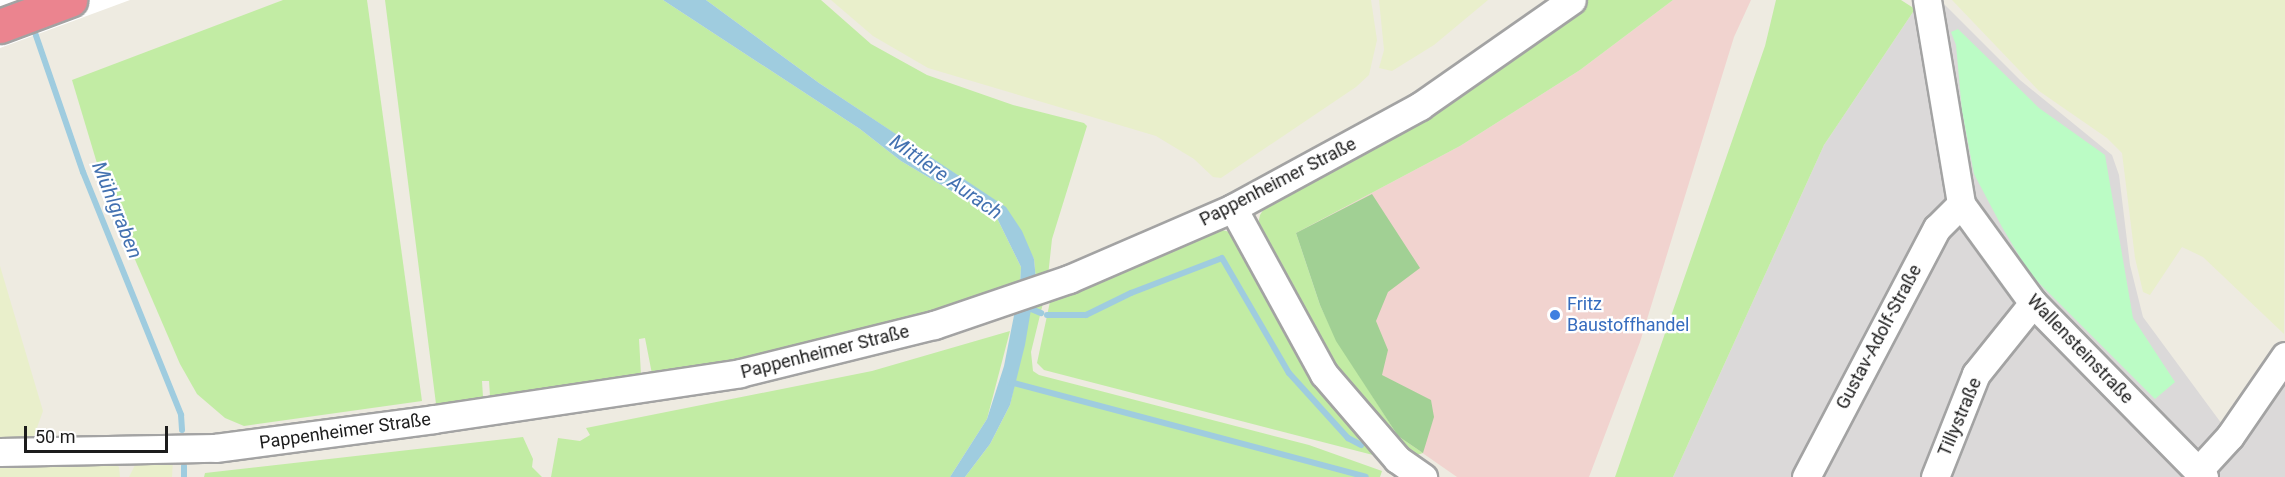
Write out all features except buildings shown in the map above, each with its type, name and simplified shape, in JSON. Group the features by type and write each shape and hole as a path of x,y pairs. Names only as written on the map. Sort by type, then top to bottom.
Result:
{"highway":[{"path":"0,26 70,0"}],"street":[{"name":"Pappenheimer Straße","path":"0,452 215,448 434,419 740,373 934,325 1069,279 1233,208 1420,106 1572,0"},
{"name":"Wallensteinstraße","path":"1926,0 1961,204 2033,303 2201,474"},
{"name":"Gustav-Adolf-Straße","path":"1806,477 1937,228 1961,204"},
{"path":"1233,208 1324,374 1397,459 1423,477"},
{"name":"Tillystraße","path":"1935,477 1976,374 2033,303"},
{"path":"2201,474 2283,364"}],"shaded area":[{"path":"1673,0 1751,0 1734,37 1640,342 1589,477 1457,477 1398,436 1296,233 1460,146 1580,70"},
{"path":"1940,0 2020,80 2112,155 2119,175 2130,265 2143,317 2230,435 2285,357 2285,477 1673,477 1824,145 1915,9"}],"green space":[{"path":"283,0 367,0 422,401 244,426 225,418 197,394 180,364 105,190 72,80"},
{"path":"385,0 663,0 860,129 901,161 997,218 1021,267 1020,285 851,337 660,378 652,374 645,338 639,339 641,375 497,401 490,396 489,381 482,381 483,397 477,405 440,409 436,404"},
{"path":"706,0 821,0 871,44 927,75 1013,105 1084,123 1087,126 1052,239 1048,276 1036,280 1034,259 1005,207 819,83"},
{"path":"831,0 1371,0 1377,40 1369,75 1356,87 1221,178 1213,177 1194,159 1156,136 928,68 873,36"},
{"path":"1379,0 1488,0 1434,45 1392,71 1379,68 1384,50"},
{"path":"1588,0 1673,0 1580,70 1460,146 1296,233 1320,305 1337,341 1398,436 1423,453 1414,456 1386,434 1337,378 1257,229 1260,215 1268,202 1515,55"},
{"path":"1776,0 1901,0 1915,9 1824,145 1673,477 1615,477 1765,46"},
{"path":"1952,0 2285,0 2284,334 2203,257 2182,247 2150,295 2143,292 2135,258 2122,153 2107,138 2039,91"},
{"path":"1958,29 2039,108 2105,155 2133,318 2175,382 2155,399 2030,274 2002,227 1974,174 1962,111 1956,45 1951,32"},
{"path":"1372,194 1420,268 1388,292 1376,321 1388,350 1382,375 1431,400 1434,417 1423,453 1398,436 1336,341 1320,305 1296,233"},
{"path":"1218,229 1230,232 1245,244 1377,450 1373,455 1044,370 1037,363 1051,297"},
{"path":"0,266 43,411 34,436 0,438"},
{"path":"1044,299 1031,352 1033,371 1039,375 1309,445 1382,471 1380,477 965,477 990,444 1010,405 1032,303"},
{"path":"1010,331 987,419 950,477 551,477 558,438 580,441 590,435 586,428 872,371"},
{"path":"523,437 533,459 532,467 542,477 204,477 205,473"},
{"path":"138,459 173,459 172,477 129,477"},
{"path":"112,461 119,467 120,477 0,477 0,466"}],"water":[{"name":"Mittlere Aurach","path":"663,0 706,0 819,83 1006,207 1022,231 1034,259 1036,280 1025,345 1010,405 990,444 965,477 950,477 987,419 1004,366 1020,285 1021,267 997,218 901,161 860,129"}],"pier":[{"path":"0,0 130,0 0,48"}],"waterway":[{"name":"Mühlgraben","path":"32,24 83,172 181,415 182,430"},
{"path":"1047,315 1086,315 1131,293 1222,258 1289,373 1348,438 1361,445"},
{"path":"1031,309 1041,313"},
{"path":"1010,382 1366,477"},
{"name":"Mühlgraben","path":"184,466 184,477"}],"place":[{"name":"Fritz Baustoffhandel","path":"1555,315"}]}
